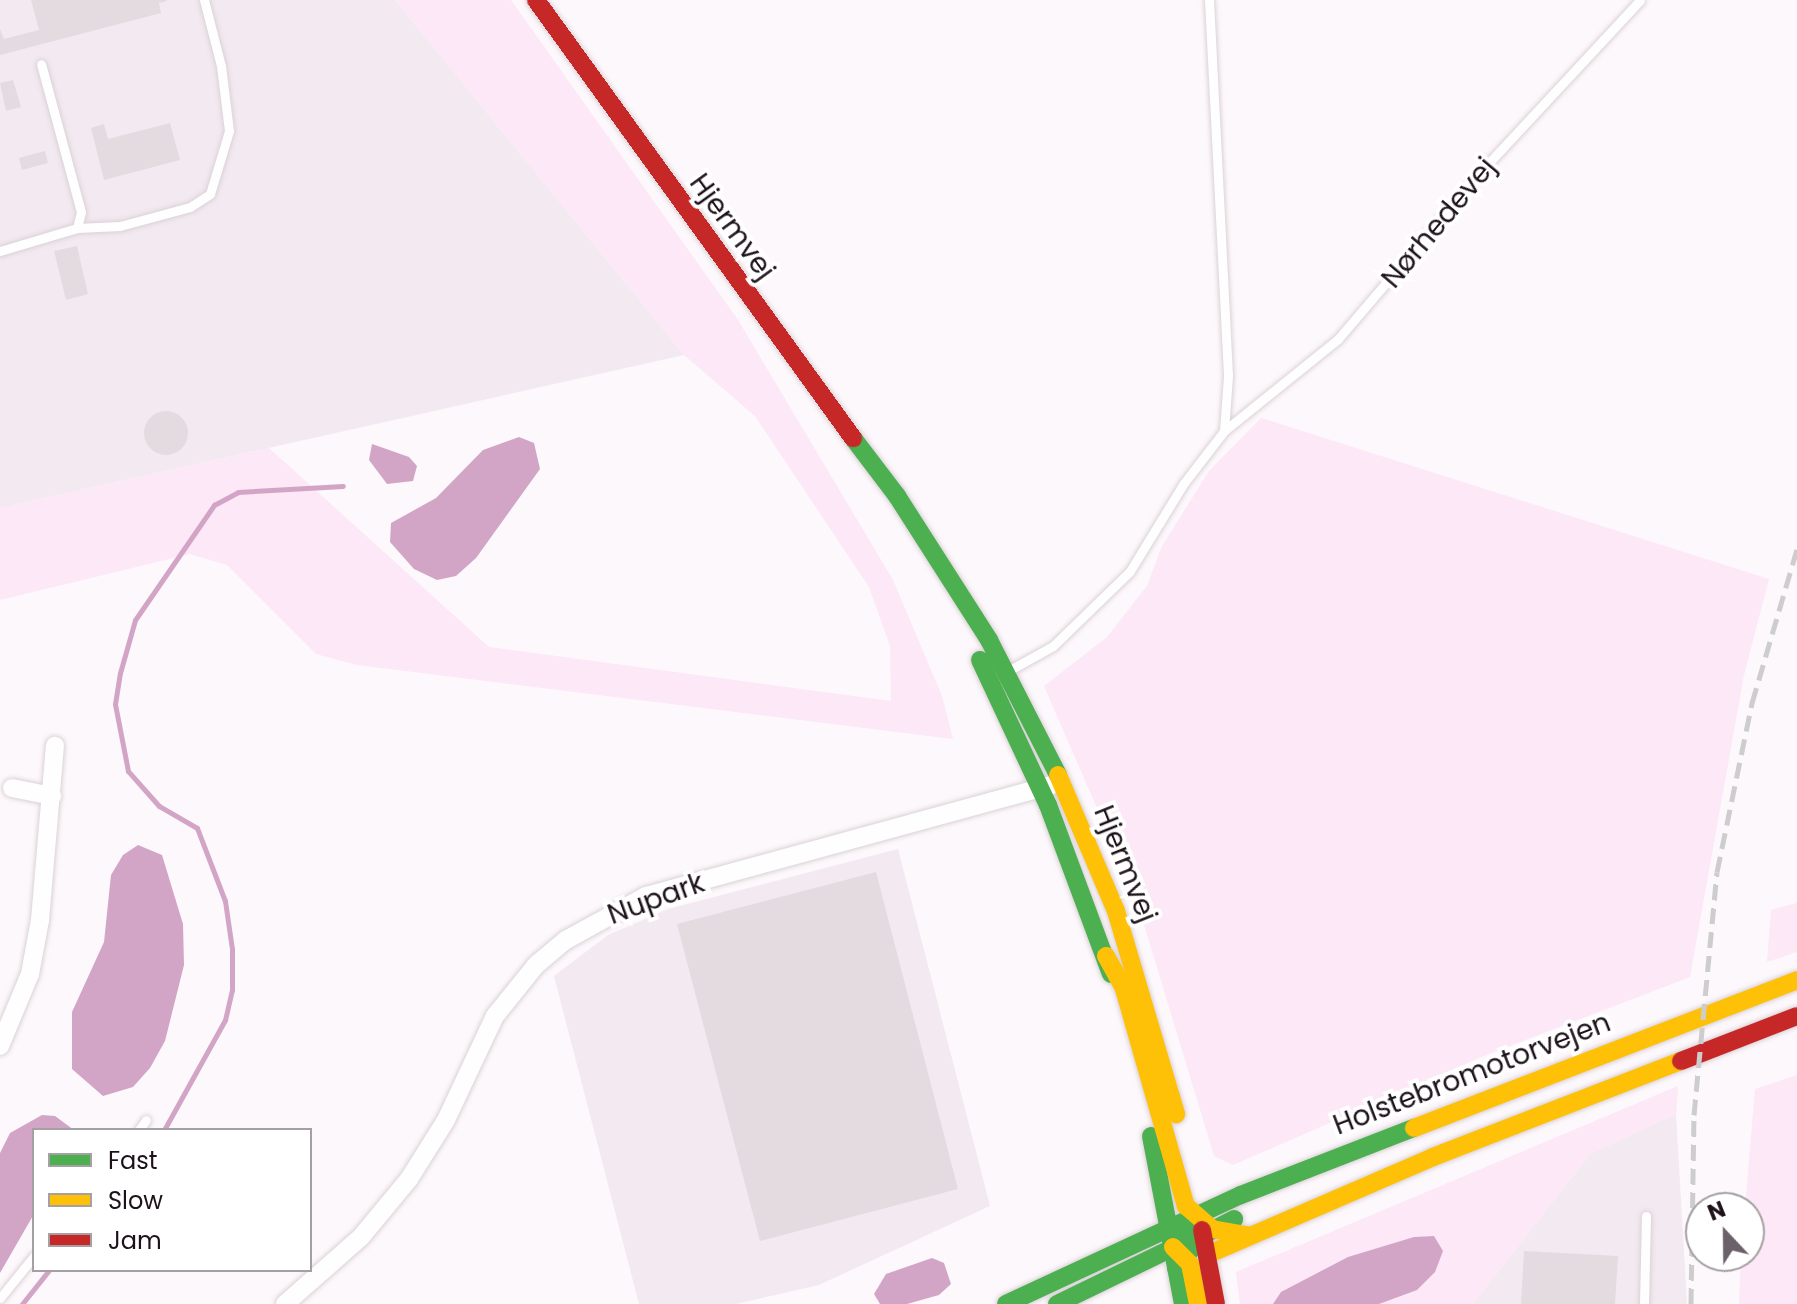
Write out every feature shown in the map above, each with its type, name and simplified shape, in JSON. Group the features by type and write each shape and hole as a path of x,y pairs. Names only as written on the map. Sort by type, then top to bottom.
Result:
{"main road":[{"name":"Hjermvej","path":"536,0 884,485 905,507 1061,783 1116,911 1158,1041 1200,1222 1183,1304"},
{"name":"Hjermvej","path":"999,676 1106,956 1129,1034 1170,1226 1192,1257 1216,1304"},
{"path":"1106,956 1124,989 1181,1194 1200,1222 1192,1257 1198,1304"},
{"name":"Holstebromotorvejen","path":"1200,1222 1420,1136 1477,1102 1797,980"},
{"path":"1057,1304 1250,1236 1433,1157 1797,1016"},
{"path":"1006,1304 1170,1226 1200,1222 1250,1236"},
{"path":"1129,1245 1156,1241 1192,1257"},
{"path":"1097,1304 1192,1257"}],"street":[{"path":"0,1046 30,974 52,796 55,746"},
{"name":"Nupark","path":"285,1304 361,1237 409,1179 446,1120 495,1016 536,965 566,940 646,896 1061,783"},
{"path":"12,788 52,796"}],"lane":[{"path":"0,251 77,228 148,218 190,207 210,194 229,131 221,66 204,0"},
{"path":"1209,0 1228,376 1224,431"},
{"name":"Nørhedevej","path":"999,676 1053,646 1130,571 1184,483 1224,431 1338,339 1486,166 1640,0"},
{"path":"41,64 81,212 77,228"},
{"path":"140,1128 146,1120"},
{"path":"1644,1304 1646,1216"},
{"path":"0,1298 32,1258"}],"shaded area":[{"path":"0,0 395,0 684,355 0,508"},
{"path":"395,0 511,0 738,320 893,580 942,696 953,739 357,665 316,654 227,565 190,554 0,600 0,508 269,448 489,647 891,701 890,646 869,587 755,416 684,355"},
{"path":"1261,418 1769,579 1744,675 1690,977 1481,1057 1233,1165 1214,1156 1136,898 1044,686 1107,637 1147,586 1162,546 1209,471"},
{"path":"519,437 534,443 540,469 476,558 456,576 437,580 414,569 390,542 391,523 436,498 483,450"},
{"path":"372,444 409,457 417,466 413,481 387,484 369,460"},
{"path":"138,845 162,855 183,924 184,965 165,1041 150,1068 133,1087 103,1096 72,1069 72,1012 104,942 111,875 123,855"},
{"path":"898,849 990,1206 819,1285 736,1304 639,1304 554,976 608,935 668,909"},
{"path":"1797,903 1797,952 1767,962 1771,910"},
{"path":"1797,1075 1797,1304 1739,1304 1740,1272 1765,1272 1765,1192 1746,1192 1755,1089"},
{"path":"1678,1086 1676,1114 1590,1154 1473,1304 1240,1304 1236,1272"},
{"path":"1676,1114 1687,1304 1473,1304 1590,1154"},
{"path":"42,1115 55,1116 71,1128 32,1128 32,1217 0,1273 0,1153 10,1133"},
{"path":"1434,1236 1443,1251 1435,1272 1417,1290 1379,1304 1273,1304 1281,1292 1348,1257 1414,1237"},
{"path":"932,1258 944,1263 951,1284 939,1295 907,1304 880,1304 874,1294 886,1274"}],"building":[{"path":"31,0 167,1 159,3 161,13 0,55 0,29 4,39 39,30"},
{"path":"13,80 21,107 6,111 0,83"},
{"path":"170,123 180,160 104,180 91,128 104,124 108,139"},
{"path":"45,151 48,163 22,170 19,158"},
{"path":"77,246 88,294 66,300 54,251"},
{"path":"166,411 182,417 188,433 182,449 166,455 150,449 144,433 150,417"},
{"path":"876,872 958,1189 760,1241 677,924"},
{"path":"1524,1251 1618,1256 1615,1304 1521,1304"}],"waterway":[{"path":"165,1128 225,1020 232,990 232,949 225,901 197,828 159,806 128,771 115,704 120,673 135,620 214,505 238,492 343,486"},
{"path":"22,1304 47,1272"}],"railway":[{"path":"1691,1304 1694,1115 1717,872 1752,703 1797,549"}],"traffic: fast":[{"path":"853,438 897,496 989,640 1058,775"},
{"path":"980,660 1048,805 1111,974"},
{"path":"1006,1304 1241,1195 1414,1128"},
{"path":"1151,1136 1183,1304"},
{"path":"1176,1268 1203,1235 1234,1219"},
{"path":"1057,1304 1168,1250 1189,1229"}],"traffic: slow":[{"path":"1058,775 1116,911 1176,1114"},
{"path":"1106,956 1124,989 1186,1206 1212,1229 1250,1236"},
{"path":"1414,1128 1797,980"},
{"path":"1216,1251 1433,1157 1681,1061"},
{"path":"1173,1247 1190,1264 1198,1304"}],"traffic: jam":[{"path":"536,0 853,438"},
{"path":"1681,1061 1797,1016"},
{"path":"1202,1230 1216,1304"}]}
